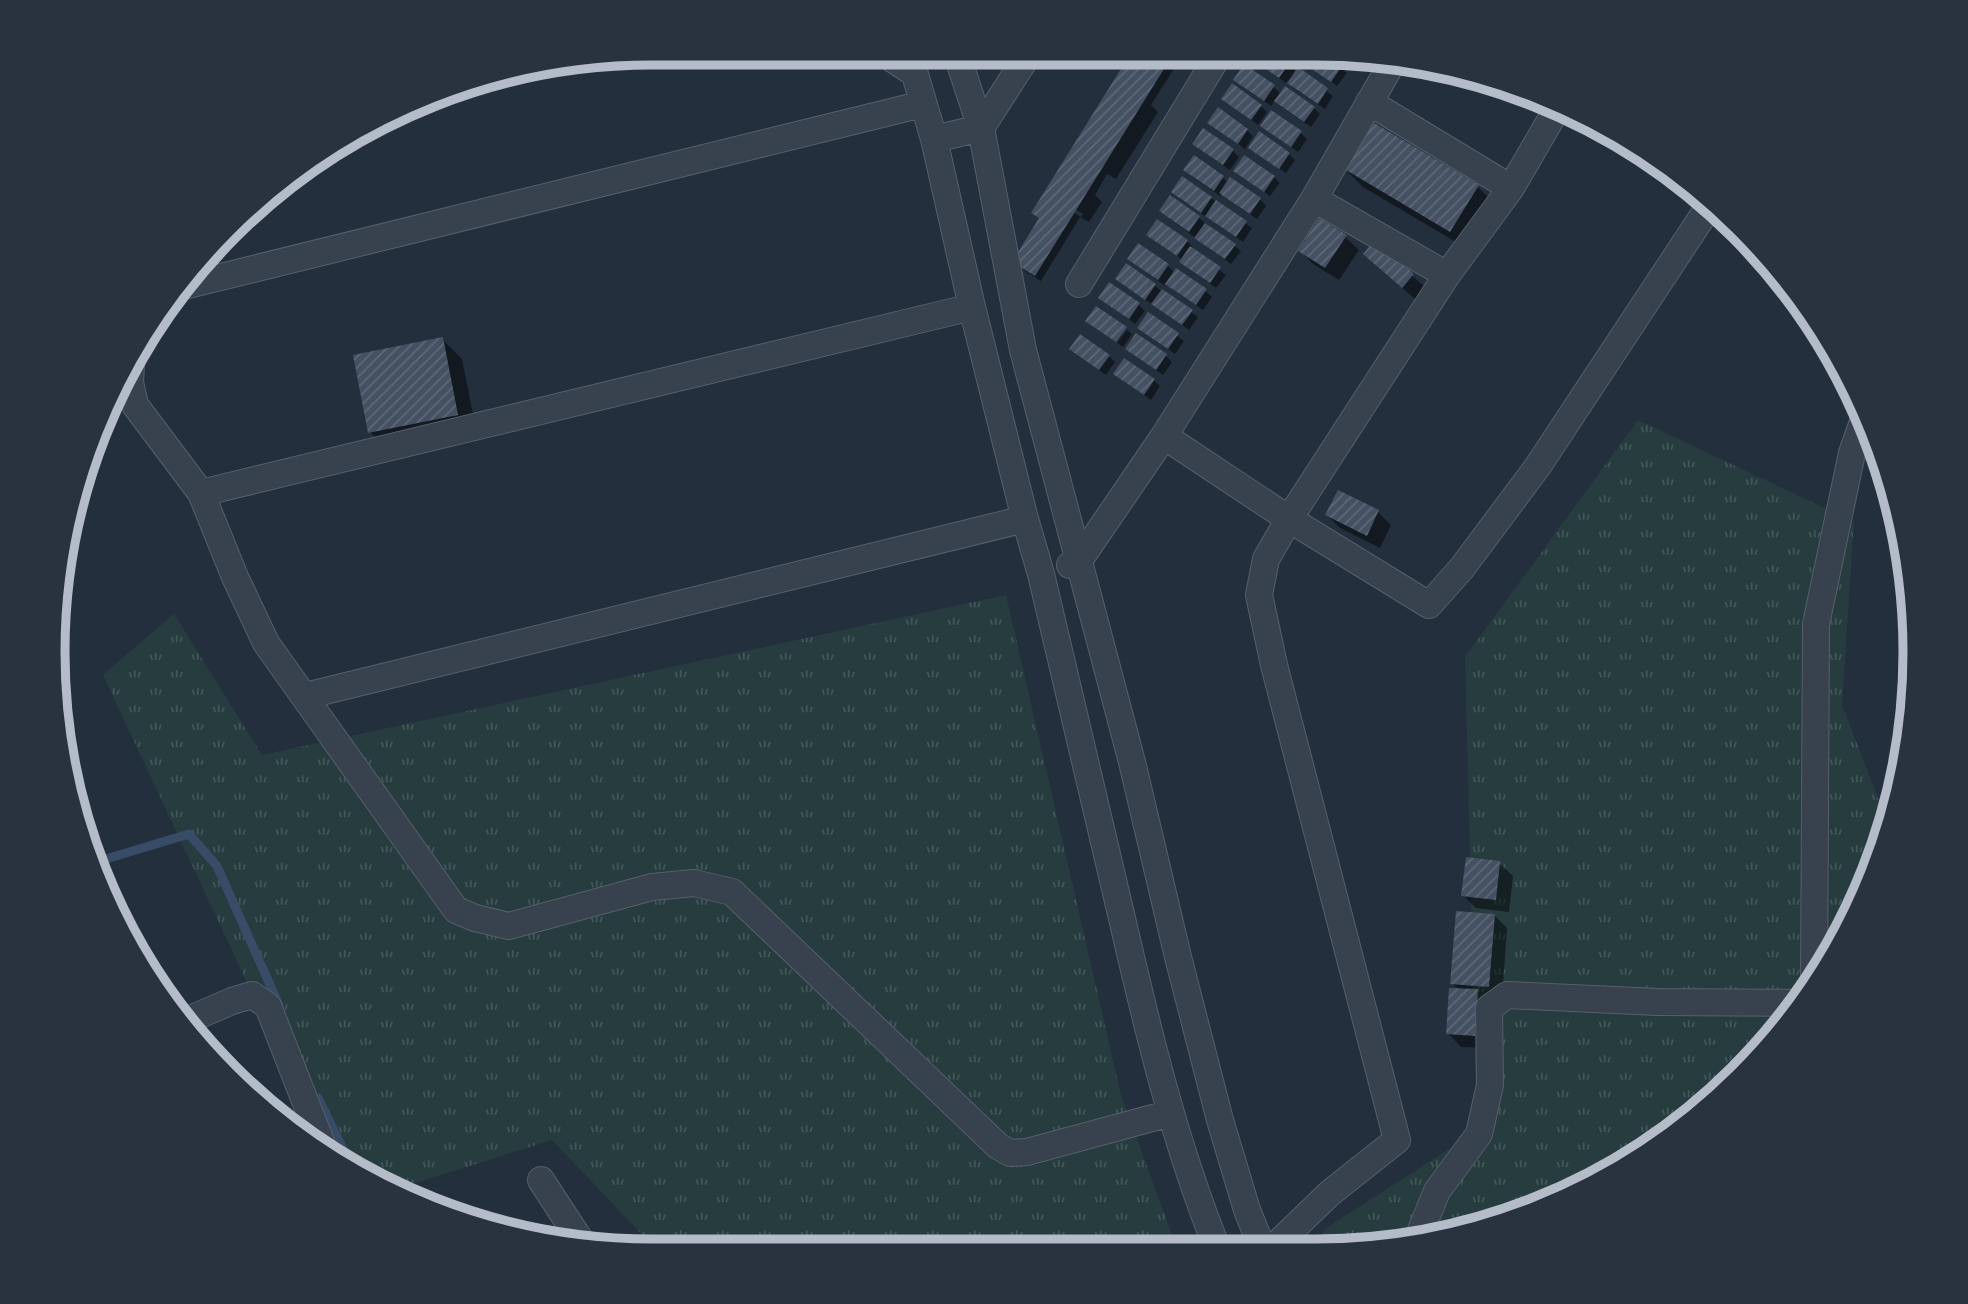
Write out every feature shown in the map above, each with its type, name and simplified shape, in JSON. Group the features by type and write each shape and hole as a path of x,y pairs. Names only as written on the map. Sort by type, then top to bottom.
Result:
{"street":[{"path":"911,65 934,139 972,307 1041,574 1131,959 1171,1114 1213,1239"},
{"path":"960,65 981,128 1023,349 1132,762 1220,1121 1259,1239"},
{"path":"934,139 981,128 1022,65"},
{"path":"1079,284 1213,65"},
{"path":"1041,574 1079,562 1164,436 1314,199 1388,70"},
{"path":"1369,102 1511,188"},
{"path":"195,283 923,104"},
{"path":"1282,1239 1329,1193 1397,1140 1274,665 1259,595 1266,559 1289,519 1447,275 1511,188 1554,115"},
{"path":"1314,199 1447,275"},
{"path":"1164,436 1289,519 1429,605 1462,568 1538,466 1705,212"},
{"path":"201,493 972,307"},
{"path":"130,382 135,405 201,493 235,577 266,643 456,910 475,918 509,926 652,887 694,883 733,892 998,1146 1010,1153 1027,1152 1171,1114"},
{"path":"1814,963 1816,624 1852,453 1860,429"},
{"path":"305,696 1025,519"},
{"path":"193,1018 252,995 268,1006 300,1120"},
{"path":"1421,1230 1437,1191 1479,1134 1490,1085 1489,1008 1507,995 1657,1002 1786,1003"},
{"path":"541,1180 576,1234"}],"green space":[{"path":"1638,420 1854,522 1842,705 1882,808 1859,877 1843,912 1804,978 1758,1039 1703,1094 1673,1118 1610,1161 1541,1195 1505,1208 1431,1228 1354,1238 1318,1239 1328,1227 1477,1131 1465,657"},
{"path":"1006,595 1121,1095 1173,1239 646,1239 552,1140 407,1186 358,1161 318,1134 103,675 174,614 262,755"}],"building":[{"path":"1123,65 1166,65 1035,276 1012,262 1039,218 1031,213"},
{"path":"1245,65 1275,85 1264,101 1233,80"},
{"path":"1260,65 1288,65 1279,78"},
{"path":"1306,65 1342,66 1331,82"},
{"path":"1298,67 1328,88 1318,104 1287,83"},
{"path":"1232,83 1262,105 1251,120 1221,99"},
{"path":"1285,86 1315,107 1304,122 1274,101"},
{"path":"1218,107 1248,129 1238,144 1207,123"},
{"path":"1271,110 1302,131 1291,147 1260,126"},
{"path":"1369,120 1479,185 1450,232 1341,167"},
{"path":"1203,128 1234,149 1223,165 1192,144"},
{"path":"1259,131 1290,153 1279,169 1248,148"},
{"path":"1194,155 1224,176 1214,191 1183,170"},
{"path":"1244,155 1275,176 1264,192 1233,171"},
{"path":"1182,176 1212,197 1201,213 1171,192"},
{"path":"1230,177 1261,198 1250,214 1219,193"},
{"path":"1170,195 1200,216 1189,232 1159,211"},
{"path":"1216,200 1247,221 1236,237 1205,216"},
{"path":"1319,218 1347,235 1325,268 1298,251"},
{"path":"1157,219 1188,240 1177,256 1146,235"},
{"path":"1205,223 1236,244 1225,259 1194,238"},
{"path":"1375,240 1414,274 1402,288 1363,254"},
{"path":"1138,243 1169,264 1158,280 1127,259"},
{"path":"1190,246 1221,267 1210,283 1179,262"},
{"path":"1126,263 1156,284 1145,300 1115,279"},
{"path":"1176,268 1207,289 1196,305 1165,284"},
{"path":"1109,282 1140,303 1129,319 1098,298"},
{"path":"1162,289 1193,310 1182,325 1151,304"},
{"path":"1096,306 1127,327 1116,342 1085,321"},
{"path":"1148,312 1179,333 1168,349 1137,328"},
{"path":"1136,333 1167,354 1156,370 1125,349"},
{"path":"1080,334 1110,355 1099,370 1069,349"},
{"path":"443,337 458,415 368,433 353,355"},
{"path":"1124,358 1155,379 1144,395 1113,374"},
{"path":"1338,490 1379,510 1367,536 1325,515"},
{"path":"1466,857 1500,861 1496,900 1461,896"},
{"path":"1456,911 1495,914 1489,987 1450,984"},
{"path":"1449,988 1478,989 1475,1036 1446,1034"}],"waterway":[{"path":"103,860 189,834 217,866 279,1005"},
{"path":"318,1098 345,1152"}]}
